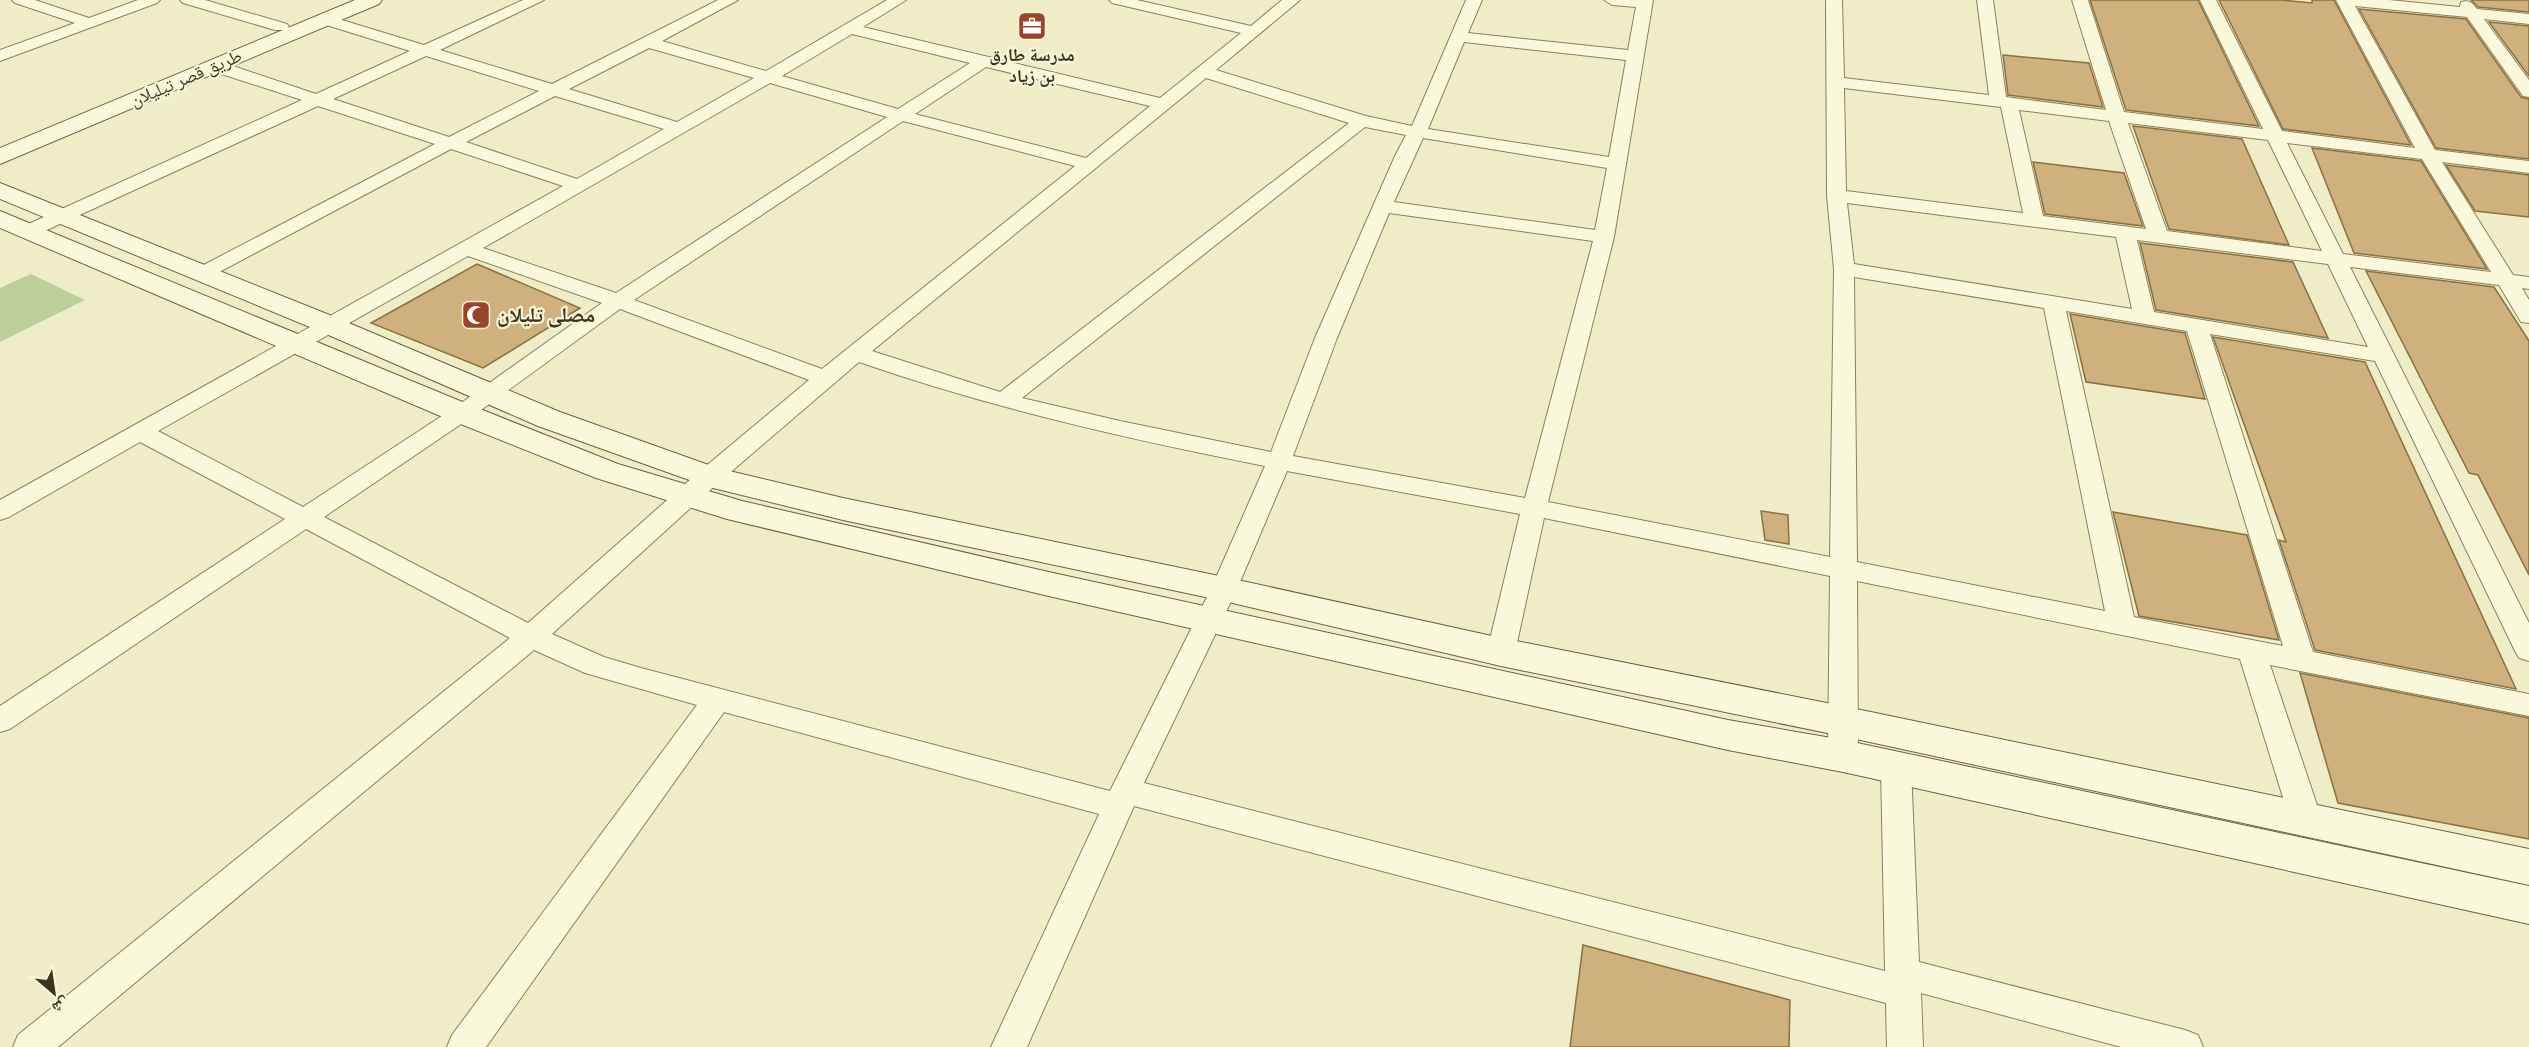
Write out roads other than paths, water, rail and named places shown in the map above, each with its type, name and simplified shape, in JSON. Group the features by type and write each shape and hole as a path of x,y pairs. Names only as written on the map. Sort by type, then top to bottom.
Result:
{"main road":[{"name":"طريق قصر تيليلان","path":"0,144 345,0"},
{"name":"طريق قصر تيليلان","path":"0,157 372,0"},
{"path":"0,190 488,392 699,486"},
{"path":"14,225 462,413 607,471 699,486 1041,582 1217,604 1501,652 1842,721 2529,867"},
{"path":"1217,604 1728,735 1896,767 2529,905"}],"street":[{"path":"20,0 90,23"},
{"path":"0,56 152,0"},
{"path":"188,0 281,27"},
{"path":"14,225 62,216 536,0"},
{"path":"201,274 450,142 730,0"},
{"path":"0,511 327,324 467,249 898,0"},
{"path":"1117,0 1253,31"},
{"path":"1167,11 1184,0"},
{"path":"31,1047 531,637 699,486 825,378 1292,0"},
{"path":"1009,1047 1121,798 1217,604 1279,462 1326,338 1474,0"},
{"path":"1501,652 1604,237 1645,1 1612,0"},
{"path":"1834,0 1837,196 1844,269 1843,756"},
{"path":"1985,0 2004,101 2034,221"},
{"path":"2080,0 2116,115 2159,237"},
{"path":"2208,0 2529,651"},
{"path":"2529,20 2467,6 2344,0 2428,154 2529,317"},
{"path":"2467,6 2529,92"},
{"path":"326,20 678,128"},
{"path":"850,29 1164,104"},
{"path":"1459,37 1635,56"},
{"path":"648,42 903,116 1089,164"},
{"path":"0,721 462,413 488,392 618,301 982,62"},
{"path":"215,66 578,185"},
{"path":"1204,72 1362,121 1416,132 1616,164"},
{"path":"1837,82 2529,167"},
{"path":"1004,400 1362,121"},
{"path":"1837,196 2529,283"},
{"path":"1383,206 1604,237"},
{"path":"2125,232 2144,317"},
{"path":"467,249 618,301 825,378"},
{"path":"1844,269 2384,356"},
{"path":"2053,302 2122,626"},
{"path":"2196,325 2302,662"},
{"path":"856,353 969,391 1128,430 1279,462 1535,508 1843,568 2302,662 2529,705"},
{"path":"139,431 531,637 595,664 717,700 1121,798 2185,1047"},
{"path":"2252,652 2307,820"},
{"path":"465,1047 717,700"},
{"path":"1896,767 1905,1047"}],"place":[{"name":"مدرسة طارق بن زياد","path":"1032,26"},
{"name":"مصلى تليلان","path":"476,315"}]}
